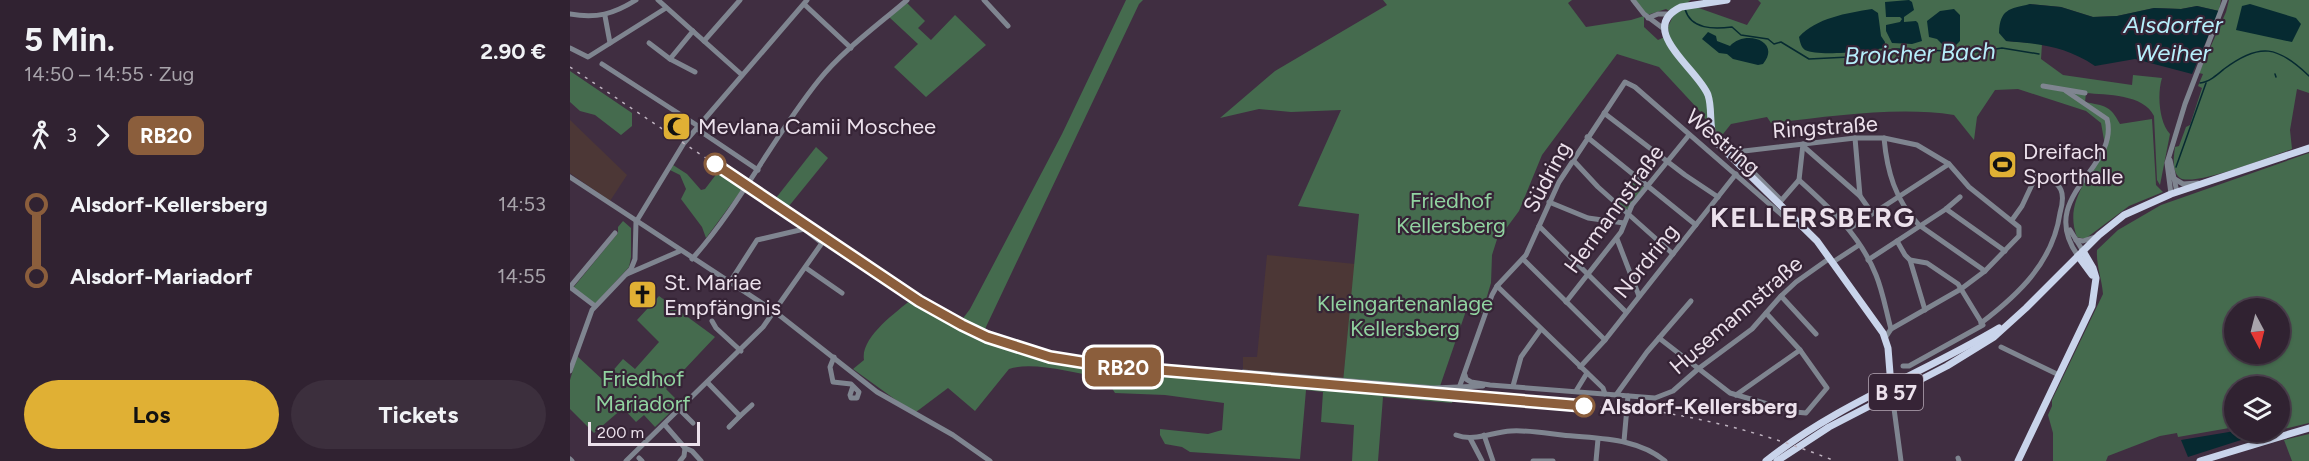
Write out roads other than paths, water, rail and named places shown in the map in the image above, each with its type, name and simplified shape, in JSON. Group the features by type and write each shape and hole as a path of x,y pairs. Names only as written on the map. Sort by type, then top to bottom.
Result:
{"main road":[{"path":"1727,0 1685,6 1670,14 1664,29 1670,45 1703,84 1708,96 1711,132 1715,141 1801,223 1832,260 1886,338 1892,390"},
{"name":"B 57","path":"1777,461 1829,427 2012,320 2099,235 2124,215 2174,193 2309,148"},
{"path":"2080,253 2092,274 2095,289"},
{"path":"2018,461 2092,306 2095,273 2080,253"},
{"path":"2060,275 2074,267 2087,266"},
{"name":"B 57","path":"1766,461 1802,435 1892,390"},
{"path":"2200,461 2309,428"}],"street":[{"path":"570,14 588,17 605,16 636,0"},
{"path":"658,0 742,75"},
{"path":"704,41 740,0"},
{"path":"692,259 758,170 820,78 907,0"},
{"path":"984,0 1008,26"},
{"path":"1634,0 1648,18 1664,29"},
{"path":"2174,193 2166,169 2185,104 2226,0"},
{"path":"570,371 587,321 596,306 627,274 635,259 636,222 668,167 697,128 742,75 806,2 851,48"},
{"path":"570,48 588,57 666,8"},
{"path":"1648,18 1658,14 1670,14"},
{"path":"605,16 610,43"},
{"path":"670,59 693,31"},
{"path":"649,43 670,59 695,72"},
{"path":"602,64 758,170"},
{"name":"Südring","path":"1497,286 1523,259 1572,159 1625,82"},
{"name":"Westring","path":"1625,82 1630,83 1790,222 1796,225 1801,223"},
{"path":"2043,86 2084,93 2078,99"},
{"path":"2066,91 2107,119 2109,139 2103,152 2072,194 2069,202 2067,223 2069,239 2080,253"},
{"path":"1604,113 1685,175 1718,197"},
{"name":"Hermannstraße","path":"1566,302 1617,239 1627,213 1689,135"},
{"path":"1587,137 1696,225"},
{"path":"1855,138 1860,196"},
{"name":"Ringstraße","path":"1780,202 1743,162 1740,155 1747,149 1855,138 1884,138 1924,147 1949,164 1969,187 2012,220"},
{"path":"1884,138 1888,169 1899,196 1919,225 1985,271"},
{"path":"1780,202 1799,180 1803,145"},
{"path":"1803,145 1860,196 1872,213"},
{"path":"2170,155 2174,193"},
{"path":"1572,159 1598,187 1673,254"},
{"path":"1849,229 1949,164"},
{"name":"Nordring","path":"1580,366 1605,340 1736,174"},
{"path":"1886,338 1891,329 1961,289 1985,271 2005,251 2020,233 2019,227 2012,220 2022,206 2037,174 2045,174 2060,188 2063,199 2059,222 2050,248 2021,290 1982,324 1919,360 1903,366"},
{"path":"570,177 774,311 877,392 953,435 990,461"},
{"path":"2172,177 2183,184 2204,183"},
{"path":"1799,180 1837,214 1859,245 1876,276 1891,329"},
{"path":"1868,260 1946,209 1960,197"},
{"path":"1549,202 1588,218 1624,223"},
{"path":"1946,209 2005,251"},
{"path":"2067,223 2080,253"},
{"path":"1539,226 1626,312"},
{"path":"626,461 763,327 822,243 804,229 758,240 730,282"},
{"path":"596,306 570,287 615,233"},
{"path":"2075,240 2086,241 2099,235"},
{"path":"1617,239 1639,296"},
{"path":"1897,241 1910,260 1925,310"},
{"name":"Husemannstraße","path":"1490,385 1662,397 1673,391 1698,369 1752,329 1780,296 1832,260 1859,245"},
{"path":"627,274 680,250"},
{"path":"1523,259 1605,340"},
{"path":"1910,260 1927,263 1940,270 1961,289 1982,324"},
{"path":"806,268 842,293"},
{"path":"1459,388 1497,286 1603,388 1605,394"},
{"path":"1780,296 1816,334"},
{"path":"1616,394 1690,302"},
{"path":"1659,338 1730,393 1794,412 1806,413 1827,388 1800,350 1766,313"},
{"path":"712,321 716,328 741,351"},
{"path":"1513,386 1521,357 1541,329"},
{"path":"2001,347 2059,375"},
{"path":"1736,395 1800,350"},
{"path":"834,357 830,367 833,382 853,386"},
{"path":"1243,372 1434,388 1490,385"},
{"path":"1576,391 1587,373"},
{"path":"1465,374 1466,379 1471,382 1490,385"},
{"path":"708,383 740,416"},
{"path":"1892,390 1901,461"},
{"path":"1624,441 1628,396"},
{"path":"729,427 752,405"},
{"path":"680,410 693,423"},
{"path":"665,425 685,448 701,461"},
{"path":"1456,435 1470,438 1521,431 1624,441 1647,449 1665,461"},
{"path":"1484,435 1493,461"},
{"path":"1470,438 1482,461"},
{"path":"1596,461 1598,439"},
{"path":"680,461 684,456 685,448"},
{"path":"1533,461 1553,461"}],"water":[{"path":"1909,0 1914,10 1904,17 1904,22 1916,21 1918,23 1922,41 1912,44 1892,43 1886,31 1886,25 1900,22 1902,19 1886,17 1885,2"},
{"name":"Alsdorfer Weiher","path":"2030,4 2061,7 2093,17 2117,16 2154,8 2181,9 2197,6 2219,11 2192,74 2135,59 2095,66 2063,50 2006,41 1999,33 2001,19 2007,11"},
{"path":"2250,4 2296,18 2301,24 2292,42 2236,30 2242,6"},
{"path":"1872,9 1878,13 1881,36 1885,42 1884,48 1821,53 1805,50 1802,46 1799,37 1814,25 1842,15"},
{"path":"1954,9 1960,15 1960,41 1955,46 1943,45 1937,39 1929,37 1927,21 1940,11"},
{"path":"1708,32 1716,36 1717,41 1730,46 1744,38 1759,40 1768,49 1768,56 1763,64 1758,65 1733,59 1727,54 1719,53 1702,39"},
{"path":"2224,433 2224,442 2235,442 2188,457 2181,440"}],"waterway":[{"name":"Broicher Bach","path":"1685,9 1692,21 1704,27 1732,27 1741,35 1768,39 1774,44 1781,42 1809,59 1849,57 1896,49 1976,52 2002,48 2039,54"},
{"name":"Broicher Bach","path":"2200,83 2213,78 2248,54 2259,51 2278,53 2288,58 2309,76"},
{"path":"2176,167 2206,83"}],"railway":[{"path":"570,67 919,301 985,334 1028,350 1100,365 1660,412 1749,432 1835,461"}],"train":[{"name":"RB20","path":"715,164 943,316 987,337 1050,357 1100,365 1584,406"}],"place":[{"name":"Mevlana Camii Moschee","path":"677,126"},
{"name":"Dreifach Sporthalle","path":"2002,164"},
{"name":"St. Mariae Empfängnis","path":"643,295"},
{"name":"Alsdorf-Kellersberg","path":"1584,406"}],"district":[{"name":"KELLERSBERG","path":"1813,217"}],"park label":[{"name":"Friedhof Kellersberg","path":"1451,212"},
{"name":"Kleingartenanlage Kellersberg","path":"1405,316"},
{"name":"Friedhof Mariadorf","path":"643,390"}]}
